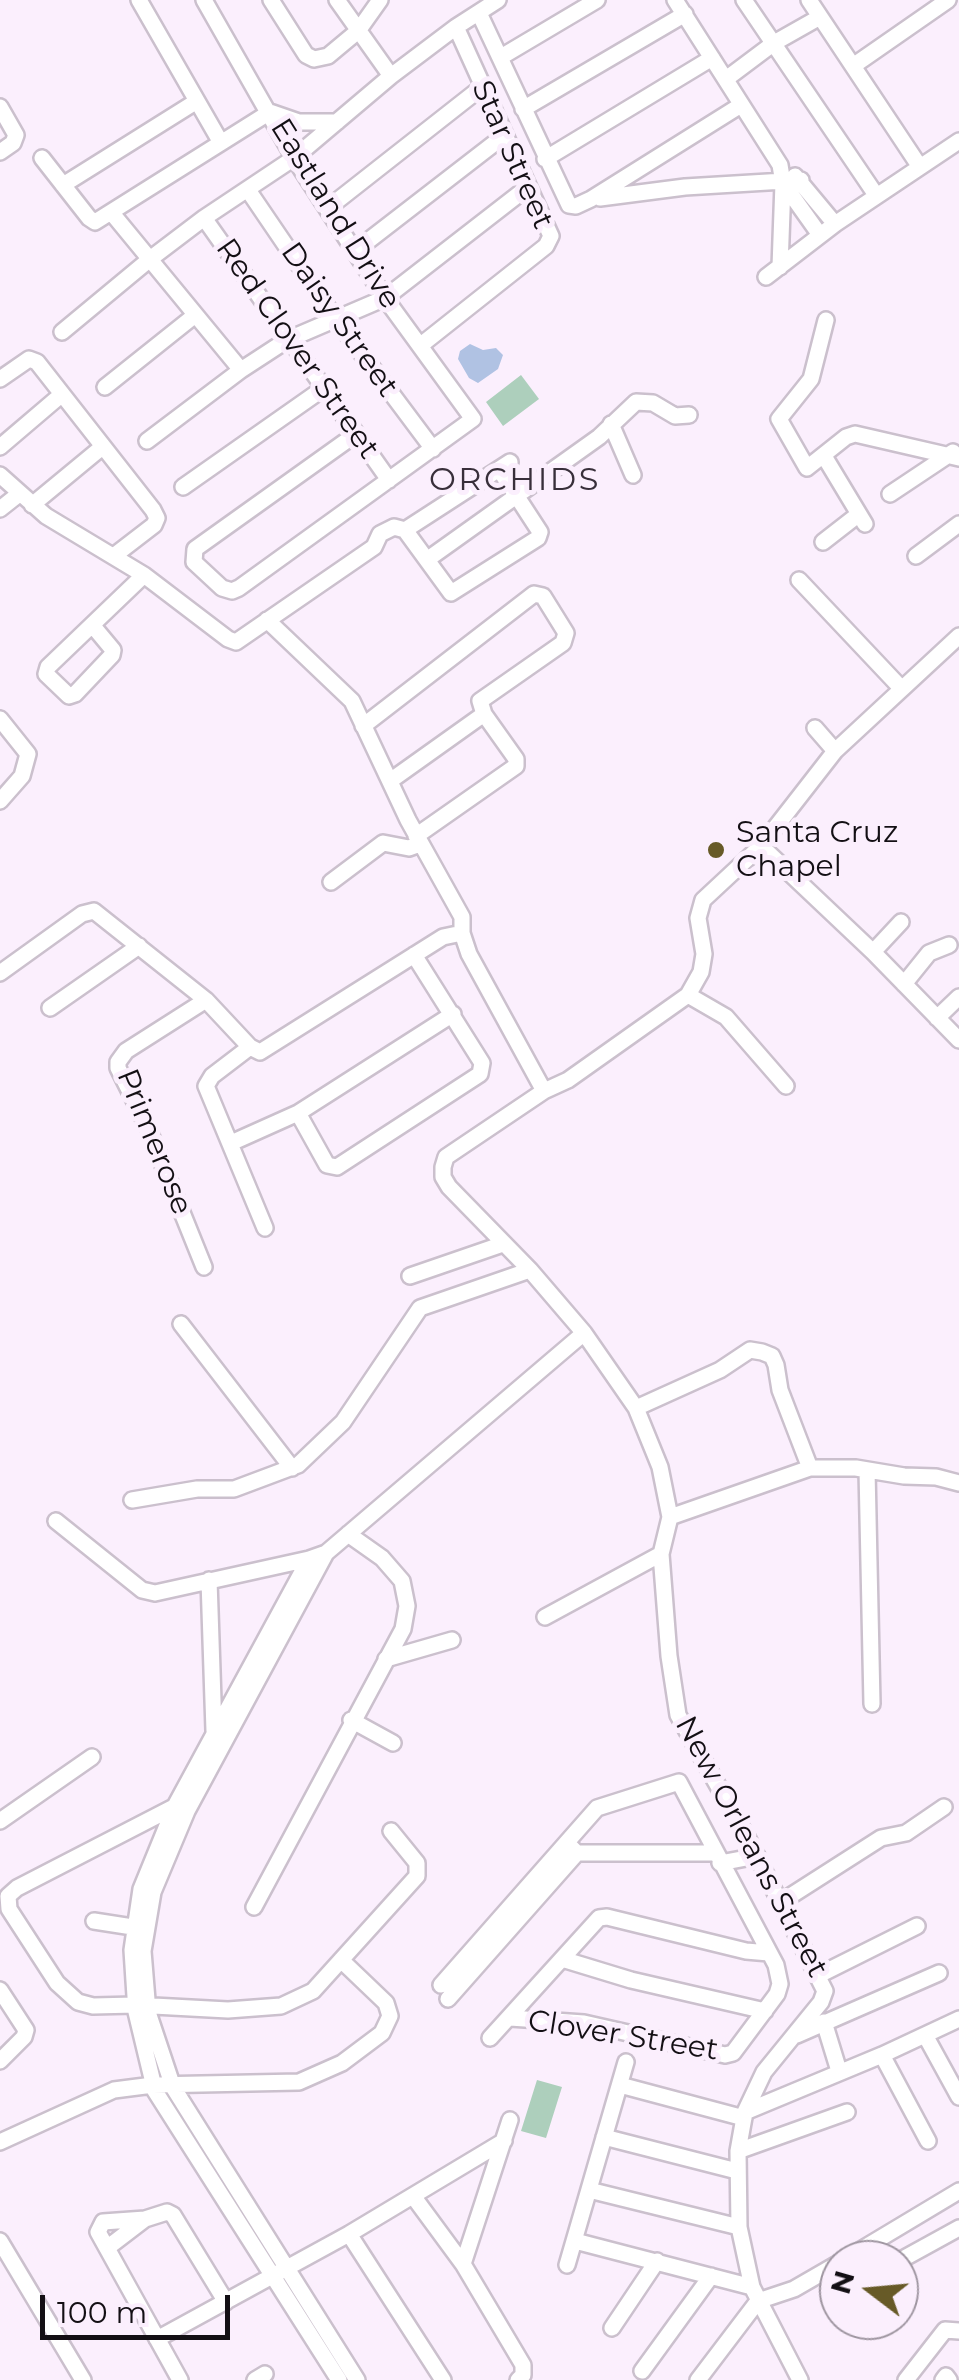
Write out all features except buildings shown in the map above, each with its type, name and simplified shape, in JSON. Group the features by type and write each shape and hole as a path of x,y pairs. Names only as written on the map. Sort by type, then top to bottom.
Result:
{"street":[{"path":"139,0 220,141"},
{"name":"Eastland Drive","path":"204,0 294,158 386,298 468,407 473,422 432,450"},
{"path":"272,0 306,55 314,59 328,56 358,31 380,0"},
{"path":"338,0 391,76"},
{"path":"501,58 597,0"},
{"path":"675,0 780,165 783,183 773,272 835,224 959,141"},
{"path":"744,0 876,196"},
{"path":"809,0 920,167"},
{"path":"853,66 948,0"},
{"path":"62,332 150,259 294,158 391,76 490,4 501,58 569,205 591,199 742,104"},
{"path":"523,109 685,14"},
{"path":"726,79 820,17"},
{"name":"Star Street","path":"420,345 548,243 549,231 456,27"},
{"path":"545,159 712,58"},
{"path":"328,208 482,87"},
{"path":"63,185 197,102"},
{"path":"0,107 15,132 6,147"},
{"path":"42,158 92,220 98,220 270,112 298,122 337,122"},
{"path":"355,251 504,135"},
{"path":"780,165 801,180 835,224"},
{"path":"591,199 685,187 801,180"},
{"path":"783,183 820,235"},
{"path":"147,441 288,340 386,298 528,186"},
{"name":"Daisy Street","path":"248,190 432,450"},
{"path":"111,212 241,370"},
{"name":"Red Clover Street","path":"204,218 389,480"},
{"path":"105,387 194,316"},
{"path":"826,320 811,380 779,419 807,468 846,437 856,434 956,454"},
{"path":"0,379 32,358 153,510 157,520 115,556"},
{"path":"182,487 324,388"},
{"path":"0,447 62,394"},
{"path":"428,559 598,437 640,400 675,416 689,415"},
{"path":"612,424 633,475"},
{"path":"356,434 196,549 194,562 222,588 232,591 432,450"},
{"path":"0,509 25,499 101,448"},
{"path":"890,494 956,454"},
{"path":"823,542 862,519 824,456"},
{"path":"0,475 64,528 144,575 230,641 240,640 374,547 384,530 405,530 451,594 538,538 540,532 516,494 505,465 405,530"},
{"path":"916,556 959,524"},
{"path":"93,626 113,650 112,654 75,694 68,696 46,671 144,575"},
{"path":"800,580 902,688"},
{"path":"331,882 383,843 409,848 516,766 516,759 484,714 480,702 565,640 566,634 541,594 532,596 363,726"},
{"path":"267,620 348,696 418,840 462,916 462,933 469,954 544,1091"},
{"path":"959,636 835,751 760,846 701,904 698,918 704,954 701,972 688,995 568,1080 544,1091 446,1158 443,1167 449,1187 530,1270 584,1333 636,1408 660,1467 670,1517 810,1468 936,1477 959,1484"},
{"path":"390,781 484,714"},
{"path":"0,719 28,754 22,776 0,802"},
{"path":"815,728 835,751"},
{"path":"760,846 874,952 959,1040"},
{"path":"0,973 88,911 100,914 206,1000 250,1046 265,1051 443,937 462,933"},
{"path":"874,952 900,922"},
{"path":"904,984 929,953 949,945"},
{"path":"50,1008 139,946"},
{"path":"298,1113 327,1164 338,1167 482,1070 482,1063 414,955"},
{"path":"688,995 726,1017 786,1086"},
{"path":"938,1018 959,997"},
{"name":"Primerose","path":"204,1267 118,1062 126,1051 206,1000"},
{"path":"231,1143 298,1113 453,1014"},
{"path":"250,1046 212,1076 206,1086 265,1228"},
{"path":"410,1276 503,1244"},
{"path":"132,1500 197,1489 234,1489 306,1460 343,1422 420,1308 530,1270"},
{"path":"181,1324 292,1468"},
{"path":"56,1521 142,1590 155,1593 308,1559 326,1552 348,1534 584,1333"},
{"path":"636,1408 720,1370 750,1350 762,1352 772,1356 776,1365 780,1390 810,1468"},
{"path":"867,1470 872,1704"},
{"name":"New Orleans Street","path":"670,1517 662,1554 669,1656 678,1715 748,1839 825,1991 822,2002 788,2038 764,2072 745,2115 738,2151 739,2227 755,2294 800,2380"},
{"path":"254,1906 403,1629 407,1606 402,1581 382,1558 348,1534"},
{"path":"219,1734 326,1552"},
{"path":"545,1617 662,1554"},
{"path":"308,1559 181,1808 140,1928 144,1951 141,2005 153,2085 219,2176 329,2350 357,2380"},
{"path":"209,1580 219,1734"},
{"path":"386,1660 452,1640"},
{"path":"351,1720 393,1743"},
{"path":"0,1821 92,1757"},
{"path":"444,1992 571,1848 600,1805 674,1782 680,1784 776,1966 780,1984 764,2011 562,1959"},
{"path":"781,1902 881,1838 906,1833 944,1807"},
{"path":"181,1808 17,1888 8,1896 9,1910 57,1983 78,2002 93,2006 228,2010 281,2006 312,1991 418,1876 418,1863 391,1831"},
{"path":"717,1854 748,1839"},
{"path":"571,1848 757,1856"},
{"path":"490,2038 596,1919 608,1917 746,1951 769,1953"},
{"path":"94,1920 140,1928"},
{"path":"819,1975 917,1926"},
{"path":"0,2142 114,2090 153,2085 299,2082 342,2064 382,2033 390,2016 386,2003 341,1960"},
{"path":"788,2038 940,1973"},
{"path":"0,1990 26,2030 24,2038 0,2061"},
{"path":"141,2005 173,2087 219,2176"},
{"name":"Clover Street","path":"510,2018 584,2023 726,2055 735,2050 764,2011"},
{"path":"620,2085 745,2115 959,2019"},
{"path":"824,2022 839,2071"},
{"path":"926,2035 959,2096"},
{"path":"882,2055 928,2141"},
{"path":"568,2265 626,2062"},
{"path":"738,2151 847,2112"},
{"path":"463,2264 510,2120"},
{"path":"604,2137 737,2171"},
{"path":"157,2339 349,2234 504,2140"},
{"path":"589,2190 739,2227"},
{"path":"877,2240 959,2191"},
{"path":"413,2196 463,2264 524,2364 518,2380"},
{"path":"180,2380 107,2248 146,2219 162,2212 173,2215 226,2302"},
{"path":"919,2249 959,2228"},
{"path":"349,2234 443,2380"},
{"path":"0,2241 83,2380"},
{"path":"575,2241 711,2276 755,2294 794,2290 819,2275"},
{"path":"612,2328 657,2261"},
{"path":"642,2371 711,2276"},
{"path":"698,2380 755,2294"},
{"path":"906,2380 945,2330 959,2331"},
{"path":"329,2350 340,2380"}],"green space":[{"path":"521,375 539,399 503,426 486,402"},
{"path":"537,2080 562,2087 546,2138 521,2131"}],"water":[{"path":"470,344 483,350 496,348 503,355 498,369 478,383 469,378 458,359 460,351"}],"place":[{"name":"Santa Cruz Chapel","path":"716,850"}],"district":[{"name":"ORCHIDS","path":"515,481"}]}
